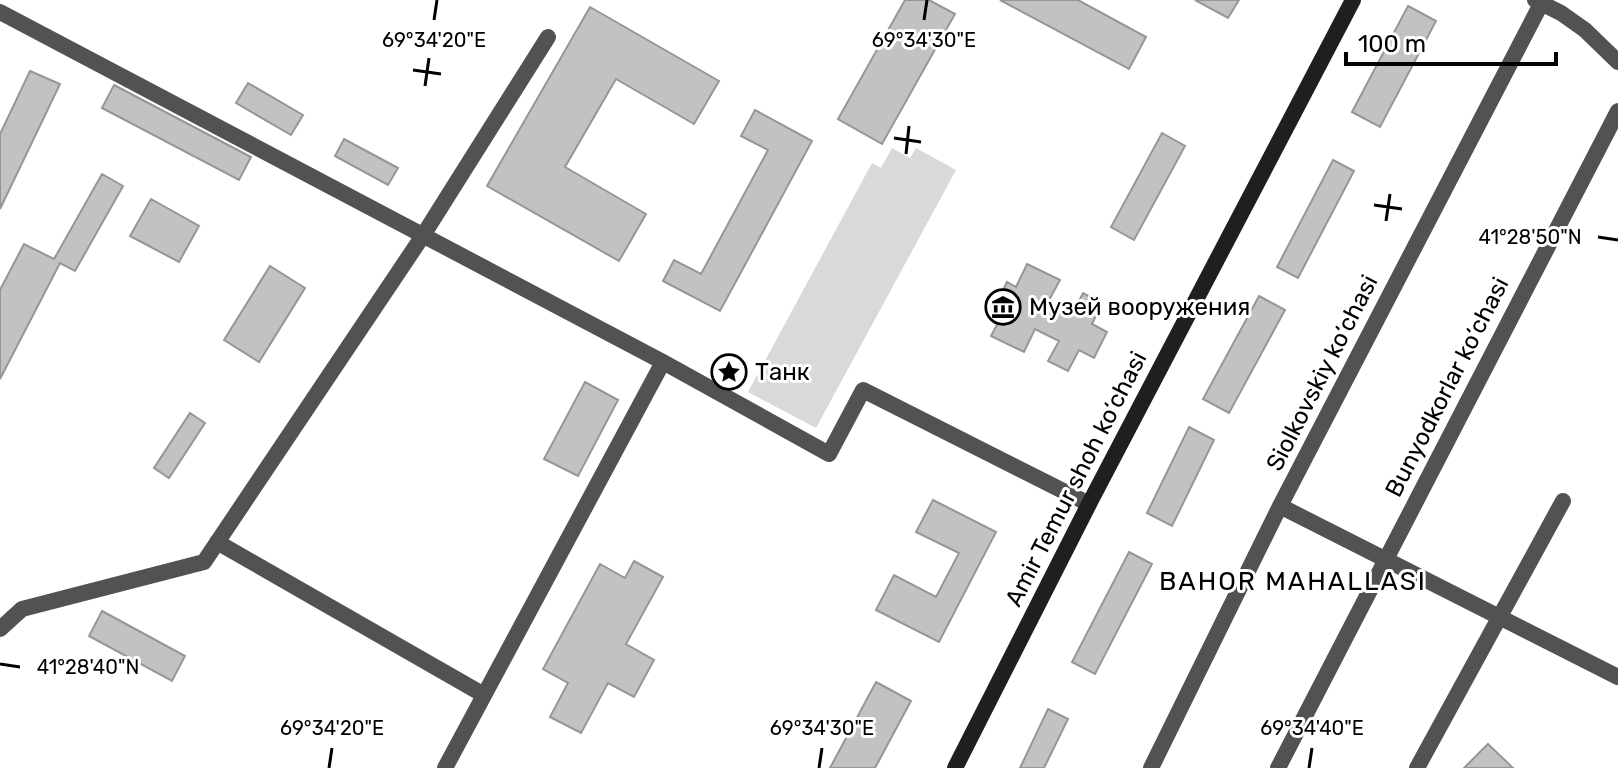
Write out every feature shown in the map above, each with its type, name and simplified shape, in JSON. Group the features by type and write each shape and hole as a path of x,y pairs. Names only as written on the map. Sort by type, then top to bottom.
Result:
{"main road":[{"name":"Amir Temur shoh ko‘chasi","path":"955,768 1089,504 1353,0"}],"street":[{"path":"1538,2 1585,30 1618,62"},
{"name":"Siolkovskiy ko‘chasi","path":"1151,768 1280,506 1538,2"},
{"path":"0,12 663,362 829,454 863,390 1089,504"},
{"path":"0,630 22,609 204,562 422,237 548,37"},
{"name":"Bunyodkorlar ko‘chasi","path":"1278,768 1618,111"},
{"path":"445,768 663,362"},
{"path":"1417,768 1563,501"},
{"path":"1280,506 1618,677"},
{"path":"217,542 484,695"}],"shaded area":[{"path":"892,148 910,158 916,148 956,170 816,428 748,392 872,163 881,168"}],"building":[{"path":"905,0 929,0 955,14 882,144 838,119"},
{"path":"1000,0 1078,0 1146,37 1129,69"},
{"path":"1195,0 1239,0 1228,18"},
{"path":"1408,6 1436,21 1380,127 1352,112"},
{"path":"590,7 719,81 694,124 616,79 565,167 646,214 619,261 487,186"},
{"path":"30,71 60,84 0,209 0,134"},
{"path":"248,83 303,115 291,135 236,103"},
{"path":"114,85 251,157 239,180 102,108"},
{"path":"755,110 812,141 720,311 663,281 674,260 701,274 768,150 741,136"},
{"path":"1162,133 1185,146 1134,240 1111,227"},
{"path":"344,139 398,168 388,185 335,156"},
{"path":"1333,160 1354,171 1298,278 1277,267"},
{"path":"102,174 123,186 75,271 60,263 0,379 0,290 24,244 54,259"},
{"path":"151,199 199,226 179,262 130,236"},
{"path":"1027,264 1060,280 1048,302 1072,314 1083,293 1102,303 1092,324 1107,332 1094,358 1079,350 1068,371 1048,361 1059,341 1035,329 1024,352 991,336 1003,313 994,308 1007,282 1016,287"},
{"path":"270,266 305,288 259,362 224,340"},
{"path":"1259,296 1285,310 1229,413 1203,399"},
{"path":"585,382 618,400 578,476 544,459"},
{"path":"190,413 205,423 169,478 154,468"},
{"path":"1189,427 1214,440 1172,526 1147,513"},
{"path":"933,500 996,532 939,642 876,610 894,575 936,597 959,553 916,532"},
{"path":"1129,552 1152,564 1095,674 1072,662"},
{"path":"634,561 663,577 626,644 654,660 634,697 608,683 581,733 550,717 568,683 543,669 600,564 625,578"},
{"path":"102,611 185,656 172,681 89,636"},
{"path":"876,682 911,701 875,768 830,768"},
{"path":"1048,709 1068,719 1044,768 1020,768"},
{"path":"1488,744 1513,768 1464,768"}],"place":[{"name":"Музей вооружения","path":"1003,307"},
{"name":"Танк","path":"729,372"}],"district":[{"name":"BAHOR MAHALLASI","path":"1293,581"}]}
